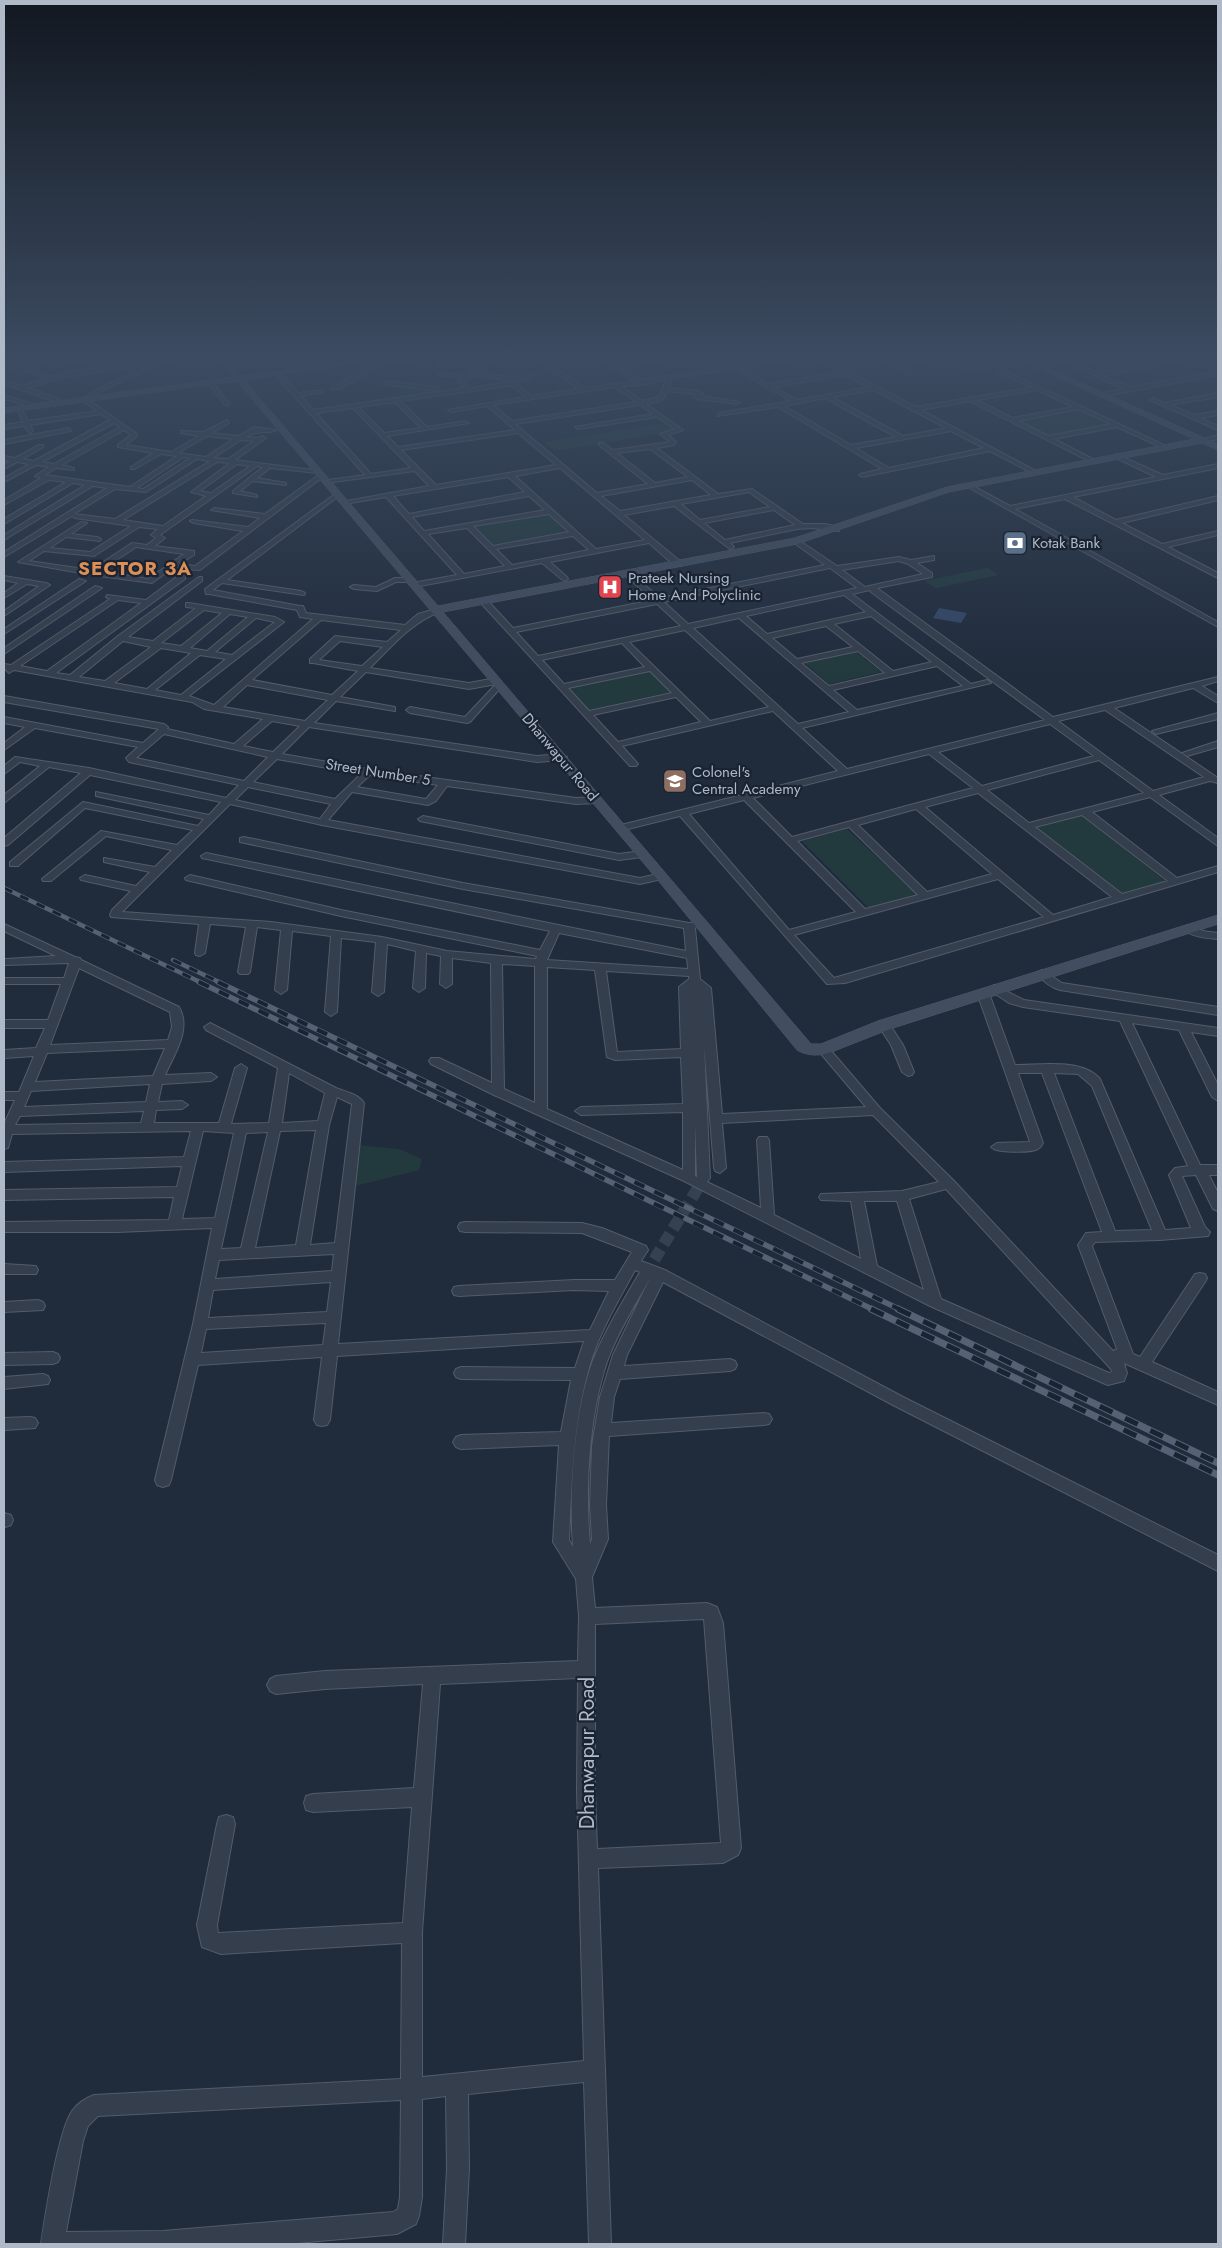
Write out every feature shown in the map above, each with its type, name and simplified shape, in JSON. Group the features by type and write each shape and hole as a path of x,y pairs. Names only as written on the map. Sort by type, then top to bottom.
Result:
{"street":[{"path":"28,462 72,469"},
{"path":"61,462 38,476 133,490 146,490 189,462"},
{"path":"133,468 143,462"},
{"path":"125,496 173,462"},
{"path":"114,522 213,462"},
{"path":"203,476 229,462"},
{"path":"212,495 194,492 230,462"},
{"path":"237,462 322,476 370,476 416,469"},
{"name":"Dhanwapur Road","path":"309,462 662,876 695,924 803,1046 808,1049 823,1049"},
{"path":"357,462 370,476"},
{"path":"409,462 434,487"},
{"path":"557,462 678,564"},
{"path":"624,462 654,485"},
{"path":"673,462 717,496"},
{"path":"876,462 889,470"},
{"path":"862,475 928,462"},
{"path":"1015,462 1034,472"},
{"path":"542,958 496,960 421,950 382,940 287,927 252,923 115,915 246,783 277,756 389,645 424,614 436,610 797,541 940,492 1088,462"},
{"path":"1129,462 1162,477"},
{"path":"6,479 35,463"},
{"path":"150,546 160,540 160,537 155,536 164,528 256,465"},
{"path":"255,496 234,492 268,466"},
{"path":"407,628 303,615 301,609 298,608 209,592 209,589 217,578 232,573 340,498 388,495 562,466"},
{"path":"1009,508 1216,468"},
{"path":"510,475 593,550"},
{"path":"174,566 197,568 264,516 322,476"},
{"path":"4,503 47,478"},
{"path":"596,495 694,478"},
{"path":"251,479 284,484"},
{"path":"4,522 72,481"},
{"path":"4,538 91,484"},
{"path":"969,486 1218,625"},
{"path":"4,555 113,487"},
{"path":"617,514 750,490 802,527"},
{"path":"407,516 532,494"},
{"path":"388,495 461,575"},
{"path":"1067,497 1218,576"},
{"path":"1116,522 1217,499"},
{"path":"675,503 737,553"},
{"path":"699,522 776,508"},
{"path":"214,510 264,516"},
{"path":"423,533 551,511"},
{"path":"68,514 164,528"},
{"path":"60,519 83,523 23,560 22,563 147,581 153,580 191,553 150,546 133,546 92,573"},
{"path":"194,521 247,529"},
{"path":"43,549 92,554 137,525"},
{"path":"468,525 509,566"},
{"path":"724,542 802,527 825,525 836,529"},
{"path":"490,548 576,533"},
{"path":"1162,546 1218,533"},
{"path":"66,535 97,540"},
{"path":"354,586 377,589 395,580 413,583 650,541"},
{"path":"797,541 863,589"},
{"path":"911,562 931,558"},
{"path":"511,631 833,568 898,559 911,562 929,575 536,659"},
{"path":"543,560 564,579"},
{"path":"1206,570 1218,567"},
{"path":"72,678 121,638 202,578 162,574"},
{"path":"629,574 845,772"},
{"path":"48,674 182,577"},
{"path":"4,578 46,585 4,614"},
{"path":"217,578 301,594"},
{"path":"4,596 26,581"},
{"path":"4,632 82,581"},
{"path":"4,652 98,588"},
{"path":"874,590 1218,843"},
{"path":"90,593 147,602"},
{"path":"846,593 970,687"},
{"path":"4,674 8,667 116,598"},
{"path":"484,602 633,764"},
{"path":"182,698 280,622 278,619 189,604"},
{"path":"107,684 202,607"},
{"path":"182,650 228,612"},
{"path":"766,637 872,613"},
{"path":"208,654 254,616"},
{"path":"741,616 855,713"},
{"path":"216,708 306,627 320,617"},
{"path":"828,623 892,674"},
{"path":"121,638 232,658"},
{"path":"389,645 338,638 313,661 469,686 498,683"},
{"path":"624,641 708,724"},
{"path":"795,662 858,648"},
{"path":"148,692 198,652"},
{"path":"827,689 939,663"},
{"path":"8,667 195,700 201,705 355,733 366,732 537,759 562,757"},
{"path":"562,687 652,668"},
{"path":"620,828 1218,679"},
{"path":"247,682 392,709"},
{"path":"410,710 467,720 498,683"},
{"path":"795,728 987,683"},
{"path":"1195,685 1218,700"},
{"path":"587,714 678,694"},
{"name":"Street Number 5","path":"4,699 164,727 162,731 277,756 368,772 576,801 596,800"},
{"path":"1107,707 1215,780"},
{"path":"616,745 775,708"},
{"path":"1156,731 1218,716"},
{"path":"236,747 270,718"},
{"path":"4,720 145,746"},
{"path":"4,730 14,722"},
{"path":"4,747 32,726"},
{"path":"162,731 131,758 132,760 338,803"},
{"path":"1187,753 1218,744"},
{"path":"931,751 1120,898"},
{"path":"790,840 1100,758"},
{"path":"4,771 18,759 89,771 230,800 322,822 640,880 662,876"},
{"path":"4,800 48,764"},
{"path":"4,843 89,771"},
{"path":"322,822 350,789 368,772"},
{"path":"1028,826 1215,780"},
{"path":"350,789 428,802 433,800 444,782"},
{"path":"99,794 211,818"},
{"path":"747,797 863,913"},
{"path":"14,864 83,805 200,829"},
{"path":"918,806 1052,918"},
{"path":"1086,812 1176,882"},
{"path":"683,813 828,981 834,982 1218,869"},
{"path":"423,819 619,857 642,854"},
{"path":"851,824 925,896"},
{"path":"47,880 104,833 180,849"},
{"path":"244,840 463,886 695,924 691,955 695,977 704,1178"},
{"path":"206,856 556,929 691,955"},
{"path":"108,860 158,871"},
{"path":"787,934 1000,875"},
{"path":"85,878 138,890"},
{"path":"190,878 542,958 695,977 705,988 720,1168"},
{"path":"435,1060 498,1092 689,1178 935,1302 1108,1379 1119,1377 1118,1366 949,1184 876,1111 823,1049 884,1026 1042,973 1218,919"},
{"path":"200,953 205,921"},
{"path":"244,972 252,923"},
{"path":"4,926 175,1010 178,1020 173,1044 157,1080 146,1128"},
{"path":"280,990 287,927"},
{"path":"1188,928 1201,934 1218,936"},
{"path":"541,1111 542,958 556,929"},
{"path":"331,1012 336,935"},
{"path":"378,992 382,940"},
{"path":"419,988 421,950"},
{"path":"446,954 446,984"},
{"path":"6,962 74,960"},
{"path":"4,1145 7,1130 25,1092 68,981 74,960"},
{"path":"496,960 498,1092"},
{"path":"600,966 611,1054 615,1056 687,1053"},
{"path":"1042,973 1053,983 1060,986 1218,1011"},
{"path":"689,1178 689,1108 684,987 695,977"},
{"path":"4,981 68,981"},
{"path":"989,991 1023,1003 1218,1033"},
{"path":"989,991 1009,1069 1037,1143 1035,1146 997,1147"},
{"path":"1124,1018 1198,1170 1218,1206"},
{"path":"4,1024 51,1024"},
{"path":"210,1026 332,1091 358,1102 322,1420"},
{"path":"884,1026 897,1045 908,1072"},
{"path":"1183,1027 1218,1097"},
{"path":"4,1054 173,1044"},
{"path":"247,1254 275,1127 284,1066"},
{"path":"224,1128 241,1068"},
{"path":"1009,1069 1084,1070 1095,1080 1160,1235"},
{"path":"1046,1069 1111,1237"},
{"path":"4,1096 25,1092 211,1077"},
{"path":"302,1250 323,1125 332,1091"},
{"path":"15,1112 182,1105"},
{"path":"581,1111 689,1108"},
{"path":"716,1118 876,1111"},
{"path":"7,1130 198,1126 241,1129 323,1125"},
{"path":"174,1225 198,1126"},
{"path":"163,1480 193,1359 209,1284 212,1256 241,1129"},
{"path":"763,1140 768,1218"},
{"path":"4,1167 190,1161"},
{"path":"1127,1357 1086,1245 1091,1237 1202,1232 1175,1175 1180,1171 1218,1170"},
{"path":"826,1197 902,1196 949,1184"},
{"path":"4,1195 182,1192"},
{"path":"902,1196 935,1302"},
{"path":"857,1197 870,1268"},
{"path":"4,1226 219,1223"},
{"path":"465,1227 582,1228 641,1250 645,1271 607,1397 602,1430 598,1505 600,1539 584,1577"},
{"path":"212,1256 341,1248"},
{"path":"4,1269 31,1270"},
{"name":"Dhanwapur Road","path":"600,2244 588,1860 587,1616 580,1527 582,1462 589,1407 600,1362 615,1327 645,1271"},
{"path":"459,1291 574,1284 619,1286 645,1271"},
{"path":"645,1271 1218,1563"},
{"path":"209,1284 338,1276"},
{"path":"1144,1364 1200,1278"},
{"path":"584,1577 561,1542 568,1438 575,1392 586,1354 619,1286"},
{"path":"4,1307 38,1306"},
{"path":"200,1324 333,1317"},
{"path":"193,1359 594,1335"},
{"path":"1098,1345 1144,1364 1218,1400"},
{"path":"4,1359 53,1358"},
{"path":"615,1373 730,1365"},
{"path":"461,1373 580,1374"},
{"path":"4,1383 43,1380"},
{"path":"602,1430 764,1419"},
{"path":"4,1424 30,1422"},
{"path":"461,1442 568,1438"},
{"path":"587,1616 707,1611 711,1613 714,1622 732,1848 723,1853 588,1860"},
{"path":"276,1685 325,1680 586,1669"},
{"path":"432,1676 412,1932 412,2089 411,2197 408,2216 397,2223 163,2243 53,2243 72,2141 80,2118 94,2106 412,2089 594,2070"},
{"path":"313,1803 422,1797"},
{"path":"226,1824 207,1925 209,1940 221,1944 412,1932"},
{"path":"454,2244 458,2169 457,2085"}],"green space":[{"path":"548,513 569,533 495,546 475,526"},
{"path":"987,568 999,575 936,588 924,581"},
{"path":"855,651 881,672 829,684 803,662"},
{"path":"649,670 671,692 588,710 568,688"},
{"path":"1082,815 1165,881 1118,895 1036,828"},
{"path":"847,829 916,894 869,908 802,841"},
{"path":"358,1145 399,1149 422,1159 419,1170 351,1187"}],"water":[{"path":"939,608 967,613 961,623 933,618"}],"tunnel":[{"path":"645,1275 704,1178"}],"railway":[{"path":"4,888 202,983"},
{"path":"173,960 221,983"},
{"path":"199,982 874,1310"},
{"path":"218,982 901,1310"},
{"path":"871,1309 1218,1475"},
{"path":"898,1309 1218,1463"}],"place":[{"name":"Kotak Bank","path":"1015,543"},
{"name":"Prateek Nursing Home And Polyclinic","path":"610,587"},
{"name":"Colonel's Central Academy","path":"675,781"}],"district":[{"name":"SECTOR 3A","path":"135,568"}]}
